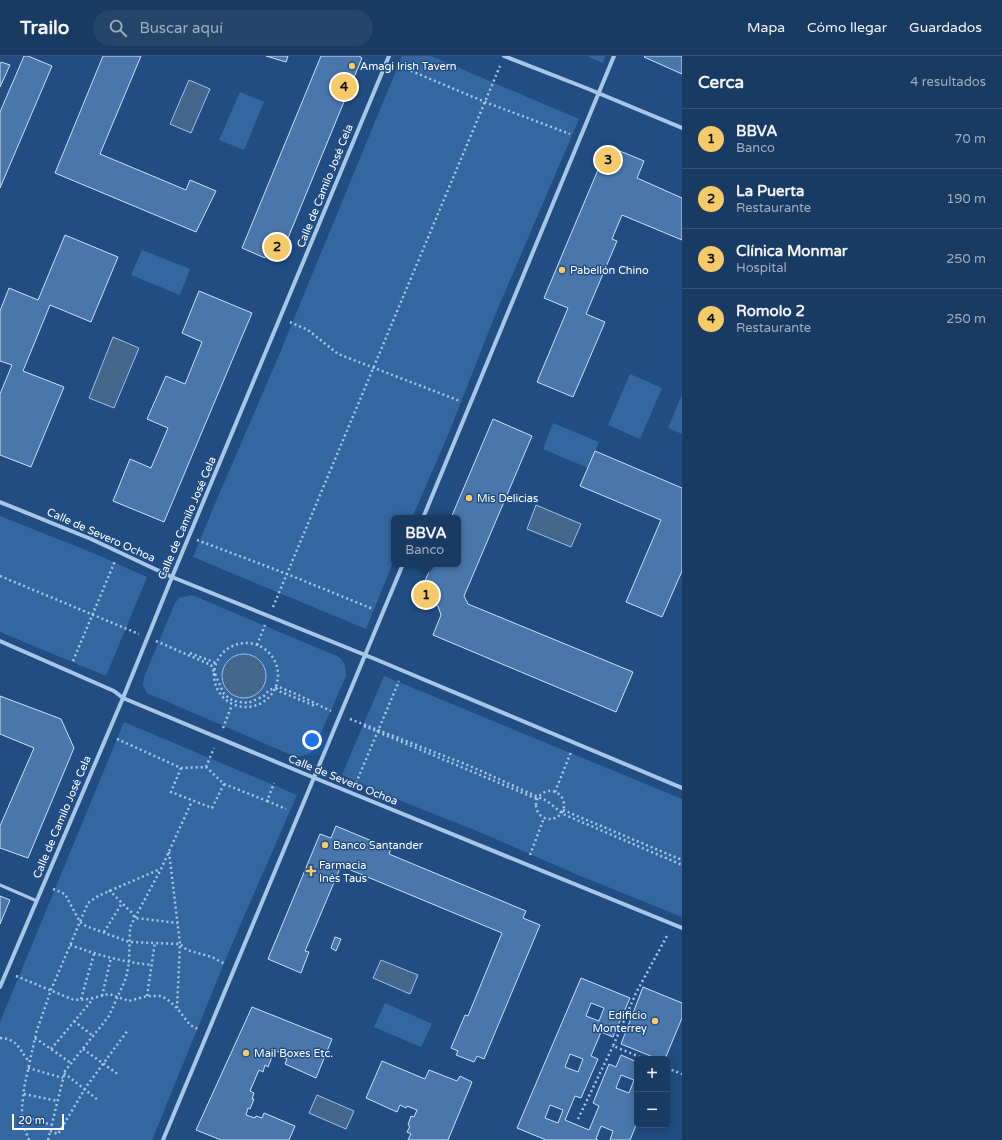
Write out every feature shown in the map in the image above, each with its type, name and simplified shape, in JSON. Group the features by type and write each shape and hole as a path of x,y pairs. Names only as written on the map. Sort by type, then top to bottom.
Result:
{"street":[{"name":"Calle de Camilo José Cela","path":"0,987 123,698 188,537 389,56"},
{"path":"504,56 599,93 682,128"},
{"path":"423,515 614,56"},
{"name":"Calle de Severo Ochoa","path":"0,502 91,539 172,577 366,655 682,788"},
{"path":"163,1140 314,777 341,716 402,567"},
{"name":"Calle de Severo Ochoa","path":"0,642 114,691 123,698 682,928"}],"lane":[{"path":"0,885 36,901"}],"path":[{"path":"387,61 485,102 580,138"},
{"path":"257,645 501,62"},
{"path":"280,318 308,330 338,354 469,405"},
{"path":"188,537 287,574 383,613"},
{"path":"69,671 118,552"},
{"path":"0,576 204,661 211,665 224,694 233,701 248,703 264,696 269,690 276,688"},
{"path":"147,637 216,663"},
{"path":"245,643 257,645 268,652 276,662 279,675 276,688 269,699 258,706 245,708 232,705 222,698 216,687 214,672 216,663 223,653 233,646 245,643"},
{"path":"352,793 404,671"},
{"path":"276,688 278,691 470,766 538,798 547,800 562,812 682,865"},
{"path":"107,735 181,768 206,767 224,784 286,809"},
{"path":"555,792 575,743"},
{"path":"181,768 171,792 192,801 212,808 224,784"},
{"path":"267,802 274,783"},
{"path":"548,791 555,792 561,796 564,803 562,812 559,816 552,819 544,818 538,813 536,806 538,798 548,791"},
{"path":"48,1140 64,1073 109,1016 126,978 129,963 130,927 161,869 192,801"},
{"path":"562,812 682,860"},
{"path":"527,864 544,818"},
{"path":"169,852 180,944 177,1008"},
{"path":"29,1140 22,1122 22,1116 28,1068 35,1038 51,990 88,903 109,890 161,869"},
{"path":"44,884 65,894 80,922 86,926 129,942 180,944 187,950 212,957 234,969"},
{"path":"109,890 135,918 178,922"},
{"path":"104,932 122,903"},
{"path":"578,1119 613,1046 636,993 673,924"},
{"path":"147,996 155,942"},
{"path":"70,945 94,954 129,963 152,965"},
{"path":"81,1000 94,954"},
{"path":"102,996 111,958"},
{"path":"6,972 74,1000 93,998 109,994 129,1001 147,996 160,996 167,999 177,1008 190,1025 207,1033"},
{"path":"51,1049 93,998"},
{"path":"74,1021 93,1036"},
{"path":"50,1131 58,1134 84,1090 128,1030"},
{"path":"0,1038 13,1041 27,1059 30,1060"},
{"path":"35,1038 71,1063"},
{"path":"613,1046 638,1056"},
{"path":"83,1049 120,1075"},
{"path":"28,1068 63,1078"},
{"path":"670,1069 682,1074"},
{"path":"64,1073 98,1100"},
{"path":"24,1094 58,1101"},
{"path":"22,1116 52,1125"}],"shaded area":[{"path":"402,56 431,56 579,119 496,313 448,435 413,515 391,515 391,567 366,629 193,557 277,360"},
{"path":"587,56 605,56 603,63"},
{"path":"189,80 210,89 191,133 170,124"},
{"path":"240,92 264,102 244,150 219,140"},
{"path":"142,250 190,269 180,295 131,275"},
{"path":"113,337 139,348 114,408 89,398"},
{"path":"630,374 662,388 640,439 608,425"},
{"path":"682,395 682,434 668,428"},
{"path":"553,423 599,442 588,468 543,449"},
{"path":"536,505 581,524 571,547 527,529"},
{"path":"0,516 93,553 147,577 106,676 0,632"},
{"path":"192,595 339,657 343,661 346,676 313,751 301,756 289,754 147,693 143,685 144,677 175,603 179,598"},
{"path":"240,654 248,654 253,655 260,660 265,667 265,685 260,692 253,697 240,698 232,695 225,688 222,680 222,672 225,664 232,657"},
{"path":"384,676 682,799 682,917 578,875 482,833 391,797 342,775"},
{"path":"124,722 297,795 232,944 152,1140 0,1140 0,1022"},
{"path":"381,960 418,975 410,994 373,978"},
{"path":"385,1003 432,1024 421,1047 374,1027"},
{"path":"317,1095 354,1111 346,1129 309,1113"}],"building":[{"path":"24,56 28,56 52,66 0,188 0,112"},
{"path":"103,56 141,56 100,154 186,190 190,180 216,191 196,232 55,173"},
{"path":"266,56 288,56 286,62"},
{"path":"321,56 359,56 362,58 281,255 268,250 265,258 242,248"},
{"path":"682,56 682,74 644,57"},
{"path":"1,62 10,65 0,87 0,64"},
{"path":"608,146 644,161 637,178 682,198 682,240 622,215 612,239 617,241 586,314 605,322 573,397 537,382 568,308 544,298"},
{"path":"65,235 118,257 91,322 50,305 23,371 64,387 31,467 0,455 0,394 12,365 0,361 0,311 9,288 38,300"},
{"path":"199,291 252,313 164,522 113,501 130,459 151,468 168,428 147,419 166,376 185,384 202,342 182,333"},
{"path":"493,419 532,436 464,596 468,604 633,672 616,712 433,635 441,615 438,606 418,598 431,567 461,567 461,515 452,515"},
{"path":"595,451 682,488 682,571 662,617 626,602 661,520 580,486"},
{"path":"0,696 61,719 74,748 28,858 0,848 0,826 34,748 0,734"},
{"path":"336,826 391,849 389,854 526,911 523,918 540,925 484,1059 477,1056 474,1062 456,1055 458,1051 451,1048 465,1015 468,1016 502,933 341,866 305,951 309,952 301,973 268,959 320,834 331,838"},
{"path":"0,896 10,900 0,924"},
{"path":"335,937 341,939 336,951 331,948"},
{"path":"581,978 630,998 613,1037 601,1032 591,1056 598,1059 581,1098 575,1096 565,1120 589,1130 599,1106 593,1103 609,1064 616,1067 621,1055 634,1061 635,1128 630,1140 610,1140 613,1131 601,1126 596,1139 598,1140 546,1140 517,1128","holes":["591,1003 604,1008 599,1021 586,1016","570,1054 583,1059 578,1072 565,1067","621,1075 634,1080 629,1093 616,1088","550,1105 563,1110 558,1123 545,1118"]},
{"name":"Edificio Monterrey","path":"643,987 682,1003 682,1018 666,1056 651,1056 621,1044"},
{"path":"252,1007 332,1039 316,1078 285,1064 287,1059 281,1056 282,1053 272,1050 269,1057 272,1057 268,1067 265,1065 263,1072 259,1070 250,1091 254,1093 252,1099 254,1099 250,1109 248,1108 246,1115 255,1118 256,1116 262,1118 264,1113 295,1126 289,1140 221,1140 196,1130"},
{"path":"382,1061 425,1079 429,1070 457,1081 460,1076 472,1082 448,1140 408,1140 411,1134 407,1132 410,1126 408,1125 411,1116 414,1117 417,1110 400,1105 397,1112 366,1098"}],"place":[{"name":"Amagi Irish Tavern","path":"352,66"},
{"name":"Romolo 2","path":"344,87"},
{"name":"Clínica Monmar","path":"608,160"},
{"name":"La Puerta","path":"277,247"},
{"name":"Pabellón Chino","path":"562,270"},
{"name":"Mis Delicias","path":"469,498"},
{"name":"BBVA","path":"426,595"},
{"name":"Banco Santander","path":"325,845"},
{"name":"Farmacia Inés Taus","path":"311,871"},
{"name":"Edificio Monterrey","path":"655,1021"},
{"name":"Mail Boxes Etc.","path":"246,1053"}]}
